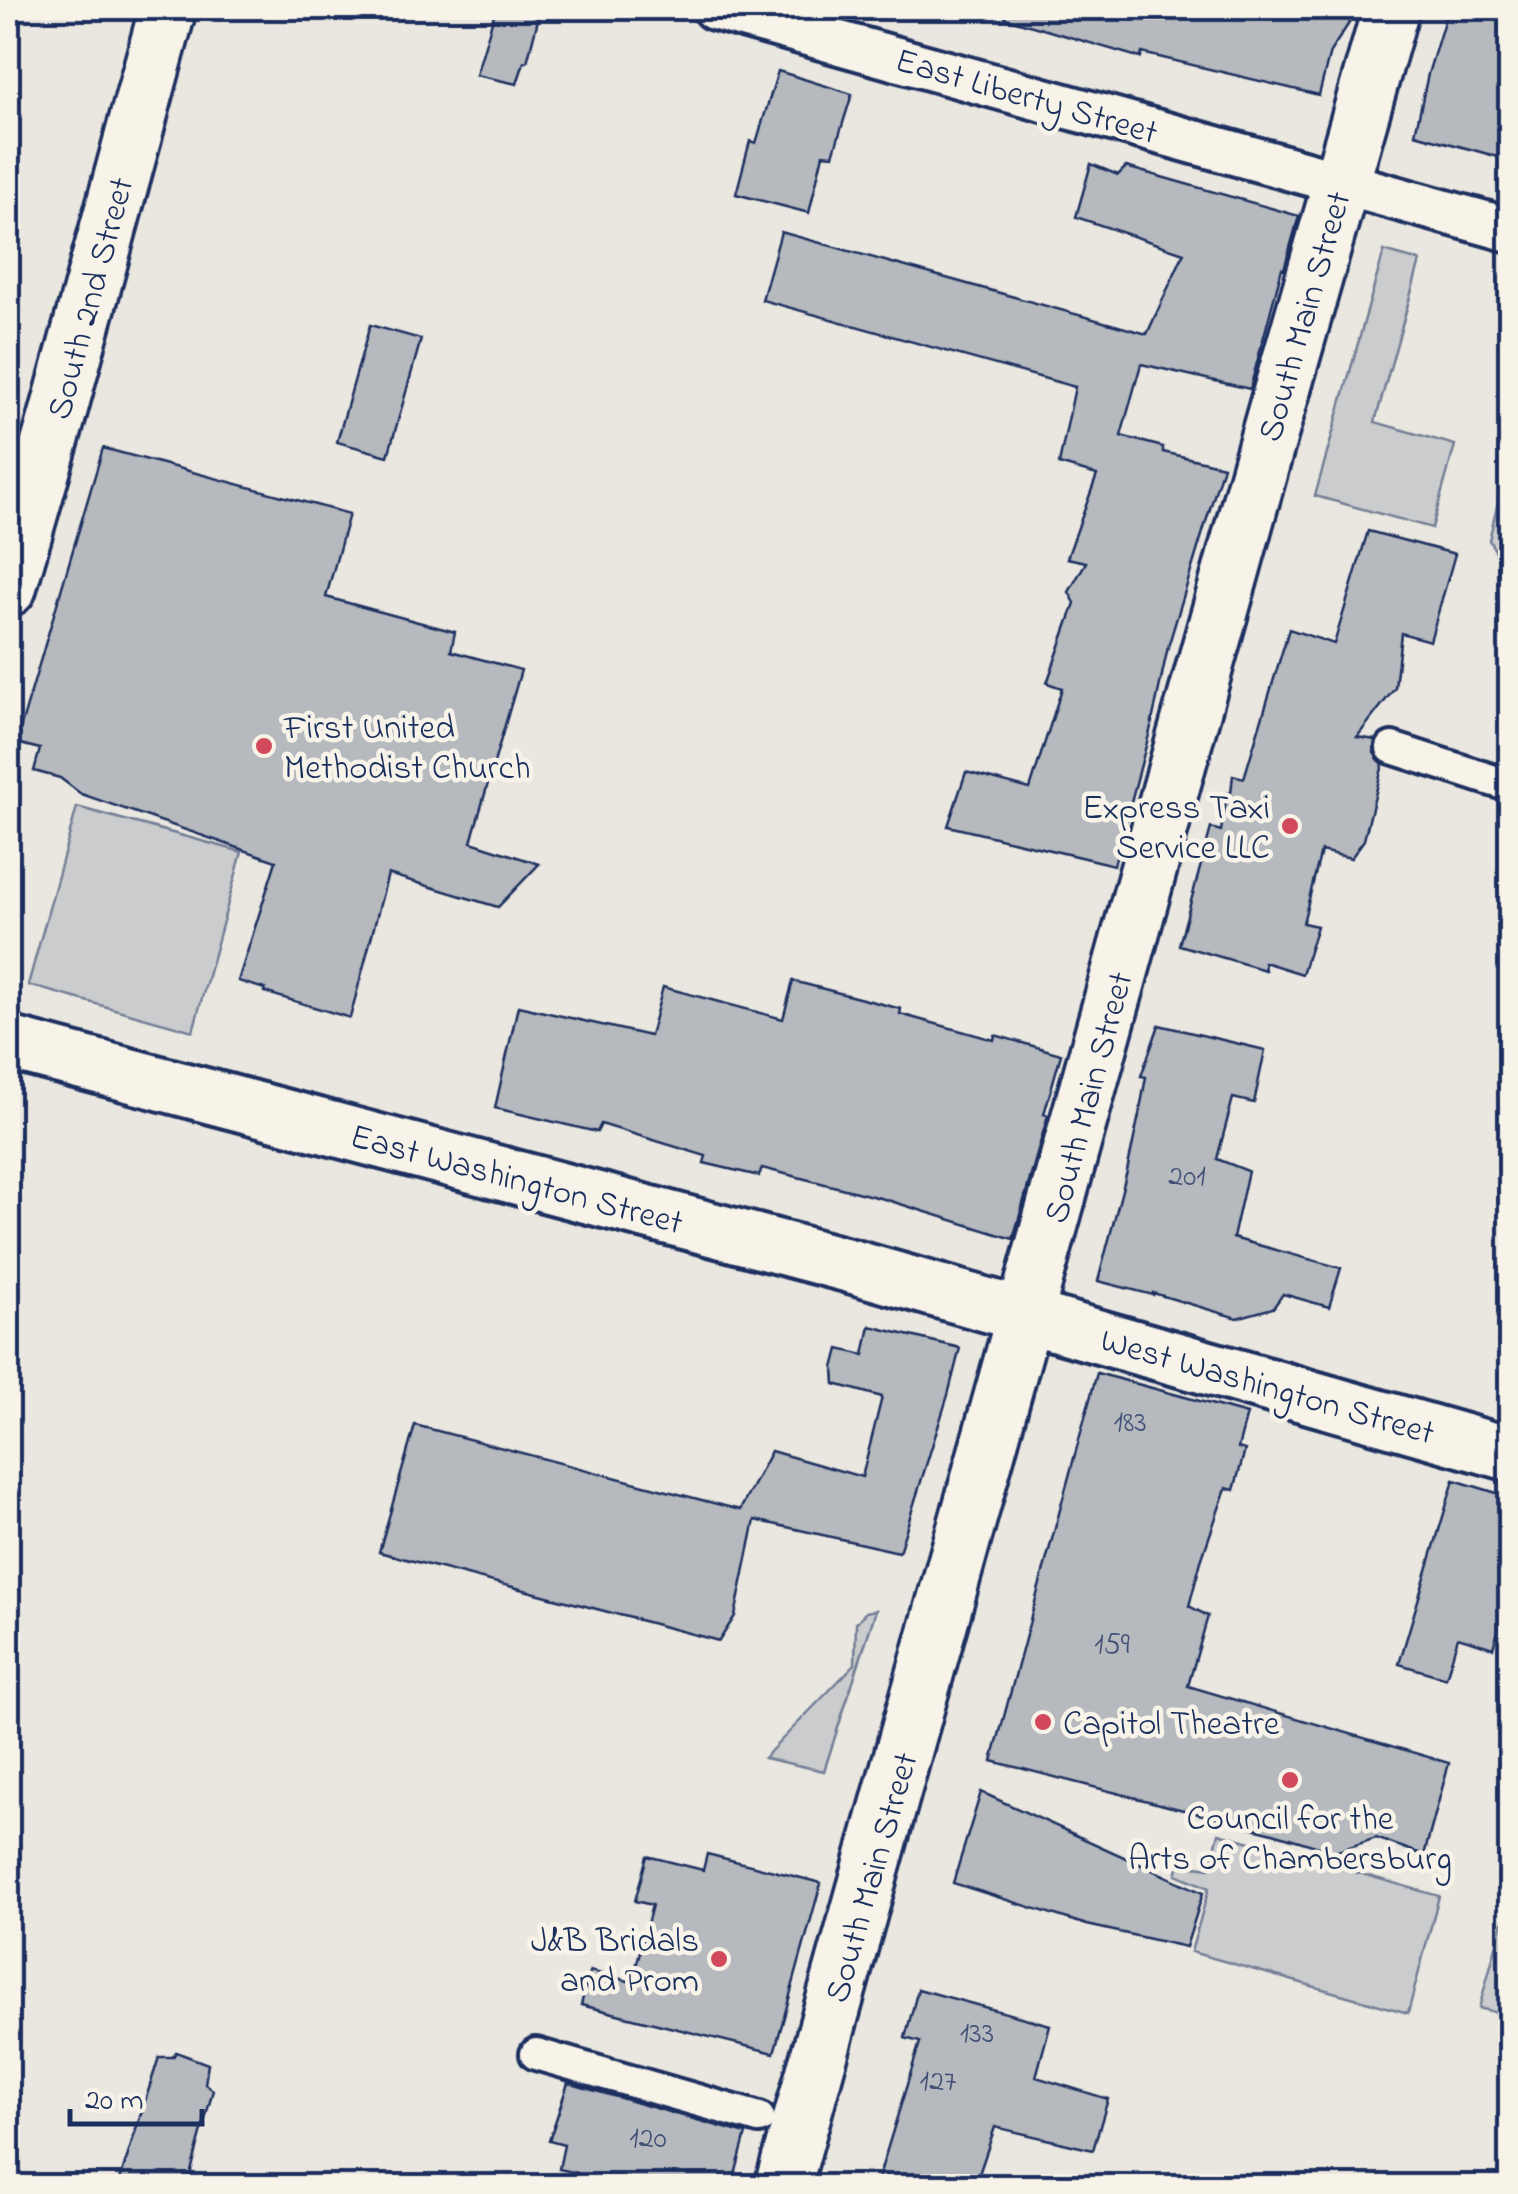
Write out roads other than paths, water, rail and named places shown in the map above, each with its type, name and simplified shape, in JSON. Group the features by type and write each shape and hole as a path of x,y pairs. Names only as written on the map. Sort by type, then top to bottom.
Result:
{"main road":[{"name":"South 2nd Street","path":"8,588 168,8"},
{"name":"South Main Street","path":"783,2186 1390,8"}],"street":[{"name":"East Liberty Street","path":"714,8 1510,230"},
{"path":"1392,748 1510,786"},
{"name":"East Washington Street","path":"8,1043 828,1260 1026,1318"},
{"name":"West Washington Street","path":"1026,1318 1510,1454"},
{"path":"536,2054 759,2118"}],"place":[{"name":"First United Methodist Church","path":"264,746"},
{"name":"Express Taxi Service LLC","path":"1290,826"},
{"name":"Capitol Theatre","path":"1043,1722"},
{"name":"Council for the Arts of Chambersburg","path":"1290,1780"},
{"name":"J&B Bridals and Prom","path":"719,1959"}]}
